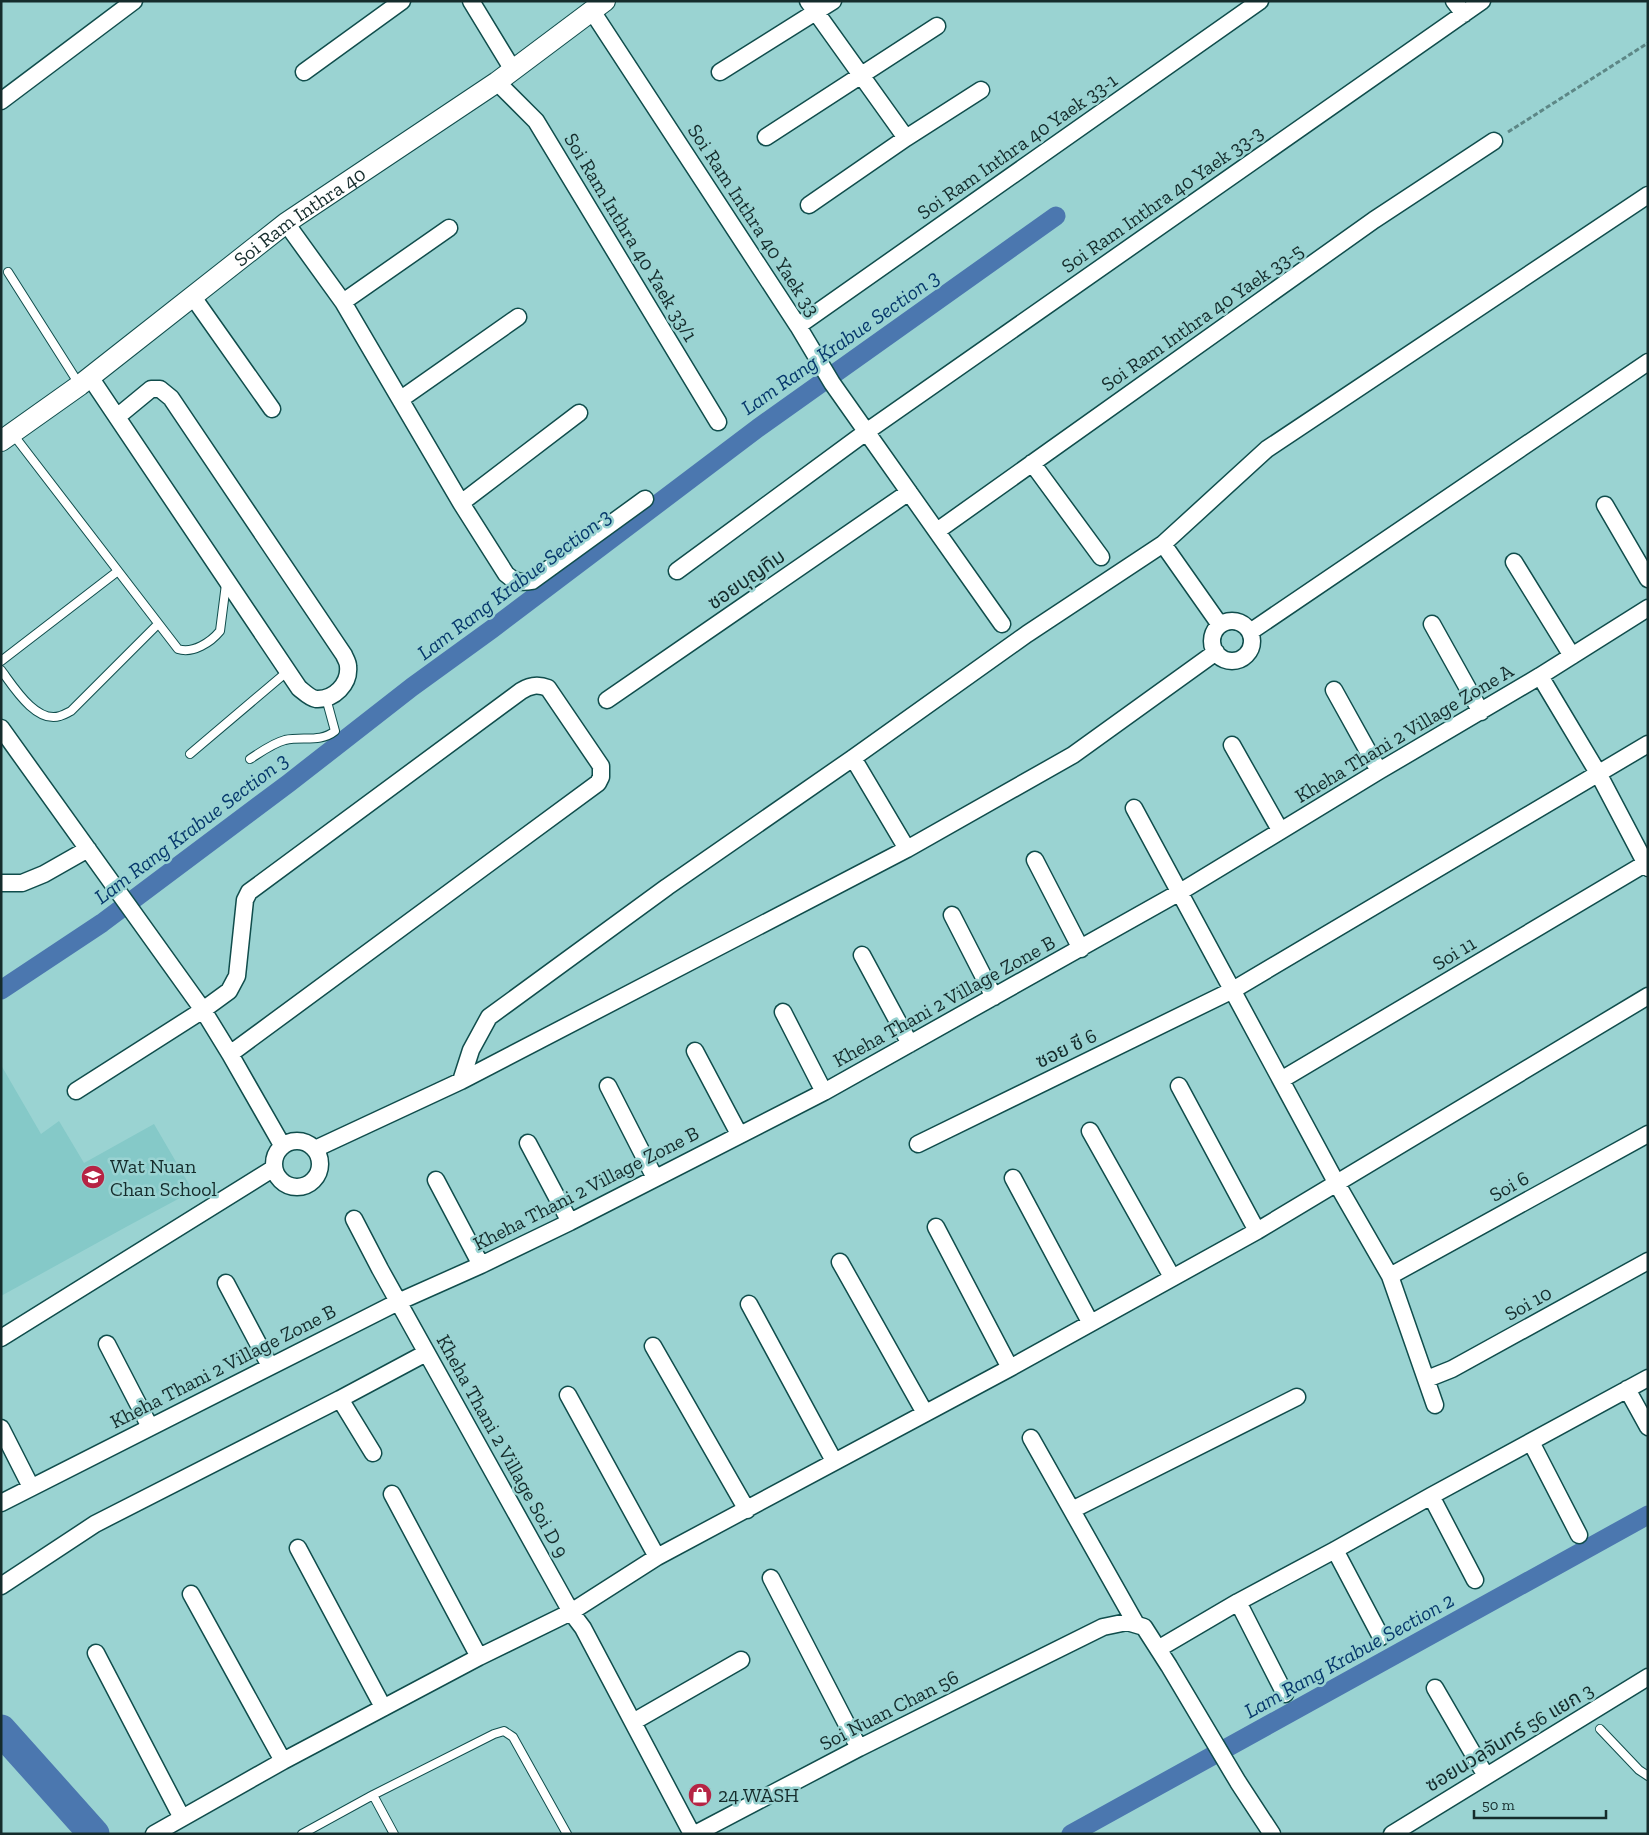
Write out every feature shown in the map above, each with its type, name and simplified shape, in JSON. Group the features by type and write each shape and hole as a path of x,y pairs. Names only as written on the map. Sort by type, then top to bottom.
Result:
{"street":[{"path":"1,101 134,1"},
{"path":"304,72 402,1"},
{"name":"Soi Ram Inthra 40 Yaek 33/1","path":"471,1 505,76 536,121 718,422"},
{"path":"720,72 812,7 833,1"},
{"name":"Soi Ram Inthra 40 Yaek 33-1","path":"798,326 1260,1"},
{"path":"1454,1 1464,14"},
{"name":"Soi Ram Inthra 40 Yaek 33-3","path":"677,571 866,432 1482,1"},
{"name":"Soi Ram Inthra 40","path":"7,437 85,381 286,223 505,76 598,6"},
{"name":"Soi Ram Inthra 40 Yaek 33","path":"598,6 798,326 829,379 1002,624"},
{"path":"812,7 906,138"},
{"path":"766,137 937,26"},
{"path":"809,205 906,138 981,90"},
{"name":"Soi Ram Inthra 40 Yaek 33-5","path":"937,531 1374,220 1494,141"},
{"path":"461,1081 471,1050 489,1017 667,887 853,758 1026,634 1162,544 1267,449 1648,195"},
{"path":"286,223 343,302 461,503 506,574 518,582 532,580 645,499"},
{"path":"343,302 449,228"},
{"path":"193,297 272,408"},
{"path":"401,399 518,317"},
{"path":"1250,632 1648,362"},
{"path":"85,381 118,417 226,582 299,688 314,699 326,698 336,693 344,685 347,676 348,665 344,655 171,398 160,389 151,389 118,417"},
{"path":"461,503 579,413"},
{"path":"1032,463 1101,557"},
{"name":"ซอยบุญทิม","path":"607,700 909,492"},
{"path":"1605,505 1648,579"},
{"path":"1162,544 1220,625"},
{"path":"1514,562 1572,656"},
{"name":"Kheha Thani 2 Village Zone A","path":"1180,892 1280,830 1481,712 1648,608"},
{"path":"1225,622 1236,622 1242,624 1250,632 1252,644 1242,658 1225,659 1216,652 1213,646 1213,635 1220,625 1225,622"},
{"path":"1432,624 1481,712"},
{"path":"315,1149 461,1081 907,849 1073,755 1216,652"},
{"path":"1540,676 1598,773 1647,864"},
{"path":"76,1091 230,991 237,976 246,900 249,892 529,686 548,688 601,766 598,783 230,1054"},
{"path":"1334,690 1379,771"},
{"path":"1,728 202,1010 230,1054 282,1146"},
{"name":"ซอย ซี 6","path":"918,1144 1233,990 1648,744"},
{"path":"1232,746 1280,830"},
{"path":"853,758 907,849"},
{"path":"1134,808 1337,1184 1390,1276 1435,1405"},
{"path":"1,883 22,883 37,877 88,849"},
{"path":"1035,860 1081,948"},
{"name":"Soi 11","path":"1281,1080 1647,864"},
{"name":"Kheha Thani 2 Village Zone B","path":"1,1503 398,1302 570,1222 824,1092 1180,892"},
{"path":"952,915 994,997"},
{"path":"862,955 910,1044"},
{"path":"154,1834 283,1761 478,1657 571,1612 657,1557 1010,1368 1257,1231 1648,996"},
{"path":"783,1012 824,1092"},
{"path":"695,1051 739,1134"},
{"path":"608,1086 655,1178"},
{"path":"1179,1086 1257,1231"},
{"path":"1090,1130 1172,1277"},
{"name":"Soi 6","path":"1390,1276 1648,1134"},
{"path":"296,1140 309,1144 315,1149 319,1156 320,1165 314,1180 298,1187 290,1186 276,1176 274,1160 282,1146 296,1140"},
{"path":"528,1143 570,1222"},
{"path":"1,1338 274,1168"},
{"path":"1012,1178 1090,1322"},
{"path":"436,1180 481,1265"},
{"name":"Kheha Thani 2 Village Soi D 9","path":"354,1219 426,1353 571,1612 583,1628 694,1834"},
{"path":"936,1227 1010,1368"},
{"name":"Soi 10","path":"1427,1379 1452,1369 1648,1261"},
{"path":"840,1262 925,1413"},
{"path":"226,1283 270,1366"},
{"path":"749,1304 834,1461"},
{"path":"108,1344 150,1427"},
{"path":"653,1346 746,1510"},
{"path":"1,1586 96,1524 340,1400 426,1353"},
{"path":"1158,1649 1238,1602 1648,1378"},
{"path":"1627,1389 1648,1427"},
{"path":"568,1395 657,1557"},
{"path":"1072,1510 1297,1398"},
{"path":"340,1400 373,1453"},
{"path":"1,1428 31,1487"},
{"path":"1031,1438 1136,1624 1144,1627 1272,1834"},
{"path":"1531,1442 1579,1535"},
{"path":"392,1494 478,1657"},
{"path":"1431,1496 1476,1580"},
{"path":"298,1548 383,1708"},
{"path":"1335,1550 1381,1636"},
{"path":"771,1578 859,1748"},
{"path":"191,1594 283,1761"},
{"path":"1238,1602 1285,1694"},
{"name":"Soi Nuan Chan 56","path":"694,1834 717,1829 859,1748 1103,1627 1127,1622 1136,1624"},
{"path":"96,1653 182,1818"},
{"path":"633,1722 740,1660"},
{"name":"ซอยนวลจันทร์ 56 แยก 3","path":"1392,1834 1645,1681"},
{"path":"1435,1688 1486,1776"}],"lane":[{"path":"8,272 85,381"},
{"path":"7,437 118,571 178,649 186,652 196,648 220,631 226,582"},
{"path":"1,661 118,571"},
{"path":"1,670 25,701 41,714 59,717 71,711 158,624"},
{"path":"190,754 288,671"},
{"path":"250,759 288,739 327,737 335,731 326,698"},
{"path":"1600,1729 1639,1770 1648,1776"},
{"path":"302,1834 373,1795 494,1734 504,1732 513,1737 567,1834"},
{"path":"373,1795 394,1834"}],"path":[{"path":"1494,141 1648,43"}],"shaded area":[{"name":"Wat Nuan Chan School","path":"1,1065 41,1134 59,1121 84,1163 154,1124 193,1191 1,1296"}],"waterway":[{"name":"Lam Rang Krabue Section 3","path":"1,990 102,923 289,783 412,687 492,629 758,428 1056,216"},
{"name":"Lam Rang Krabue Section 2","path":"1071,1834 1648,1515"},
{"path":"1,1730 94,1834"}],"place":[{"name":"Wat Nuan Chan School","path":"93,1177"},
{"name":"24 WASH","path":"700,1795"}]}
